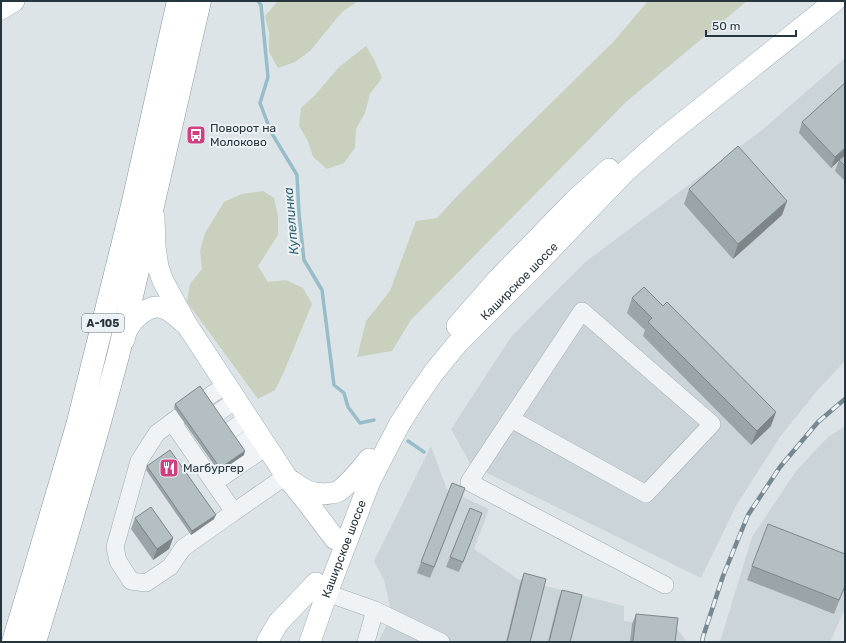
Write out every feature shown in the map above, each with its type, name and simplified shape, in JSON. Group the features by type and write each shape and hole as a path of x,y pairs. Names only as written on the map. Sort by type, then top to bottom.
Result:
{"highway":[{"name":"А-105","path":"13,642 78,422 132,206 178,1"},
{"name":"А-105","path":"35,642 95,441 118,356 200,1"}],"main road":[{"path":"1,9 14,1"},
{"name":"Каширское шоссе","path":"310,642 321,588 335,539 370,459 402,398 445,340 498,279 574,201 650,132 816,1"},
{"name":"Каширское шоссе","path":"298,642 370,481 399,425 434,372 458,344 626,171 666,136 835,1"},
{"path":"153,206 155,247 158,267 163,281 187,325 286,476 335,539"},
{"path":"118,356 128,328 138,316 150,308 160,307 173,312 187,325"},
{"path":"286,476 300,487 312,493 325,494 336,492 350,481 370,459"},
{"path":"267,642 278,623 321,588"}],"lane":[{"path":"511,418 646,494 712,424 582,311 511,418 469,482 665,585"},
{"path":"205,399 231,393"},
{"path":"216,414 231,393"},
{"path":"234,512 199,452 176,419 157,433 139,461 116,547 118,561 131,581 146,583 170,567 183,548 286,476"},
{"path":"228,432 257,433"},
{"path":"238,446 257,433"},
{"path":"211,472 257,433"},
{"path":"321,588 375,610 441,642"},
{"path":"366,642 375,610"}],"shaded area":[{"path":"845,58 845,361 816,392 780,437 736,506 701,578 471,465 451,429 511,337 584,263 762,130"},
{"path":"845,426 845,609 830,642 720,642 752,537 796,471 828,437"},
{"path":"431,446 447,490 489,509 474,549 518,579 624,606 624,621 676,627 687,642 378,642 392,615 384,580 374,561"}],"green space":[{"path":"279,1 358,1 342,12 310,51 295,62 278,68 269,52 269,33 265,16"},
{"path":"648,1 747,1 626,102 411,320 392,351 357,357 366,321 390,291 416,221 437,218 460,193 615,40"},
{"path":"366,46 375,61 382,78 370,94 365,113 356,129 355,148 344,163 327,169 313,157 308,141 299,126 301,108 315,95 340,66"},
{"path":"263,191 274,198 278,216 278,235 258,266 268,282 286,280 303,288 312,304 275,390 258,399 187,302 190,284 202,269 200,251 205,233 224,202 241,194"}],"building":[{"path":"845,83 845,148 835,157 802,122"},
{"path":"738,146 787,201 738,244 689,189"},
{"path":"845,155 845,166 839,160"},
{"path":"644,287 663,306 667,302 776,412 757,431 648,322 652,318 632,298"},
{"path":"200,386 245,451 220,468 175,404"},
{"path":"170,450 216,515 192,531 147,466"},
{"path":"452,483 465,488 434,567 421,562"},
{"path":"151,507 173,538 157,549 135,518"},
{"path":"470,508 482,513 463,562 450,557"},
{"path":"768,524 845,554 845,586 839,600 752,566"},
{"path":"524,573 546,579 530,642 507,642"},
{"path":"562,590 582,595 570,642 549,642"},
{"path":"636,614 678,618 675,642 633,642"}],"waterway":[{"name":"Купелинка","path":"258,1 261,5 268,77 260,103 271,132 297,175 299,214 304,260 322,290 334,385 344,393 348,407 360,423 374,420"},
{"name":"Купелинка","path":"408,441 424,452"}],"railway":[{"path":"702,642 723,576 748,515 780,467 818,422 845,399"}],"place":[{"name":"Поворот на Молоково","path":"196,135"},
{"name":"Магбургер","path":"169,468"}]}
